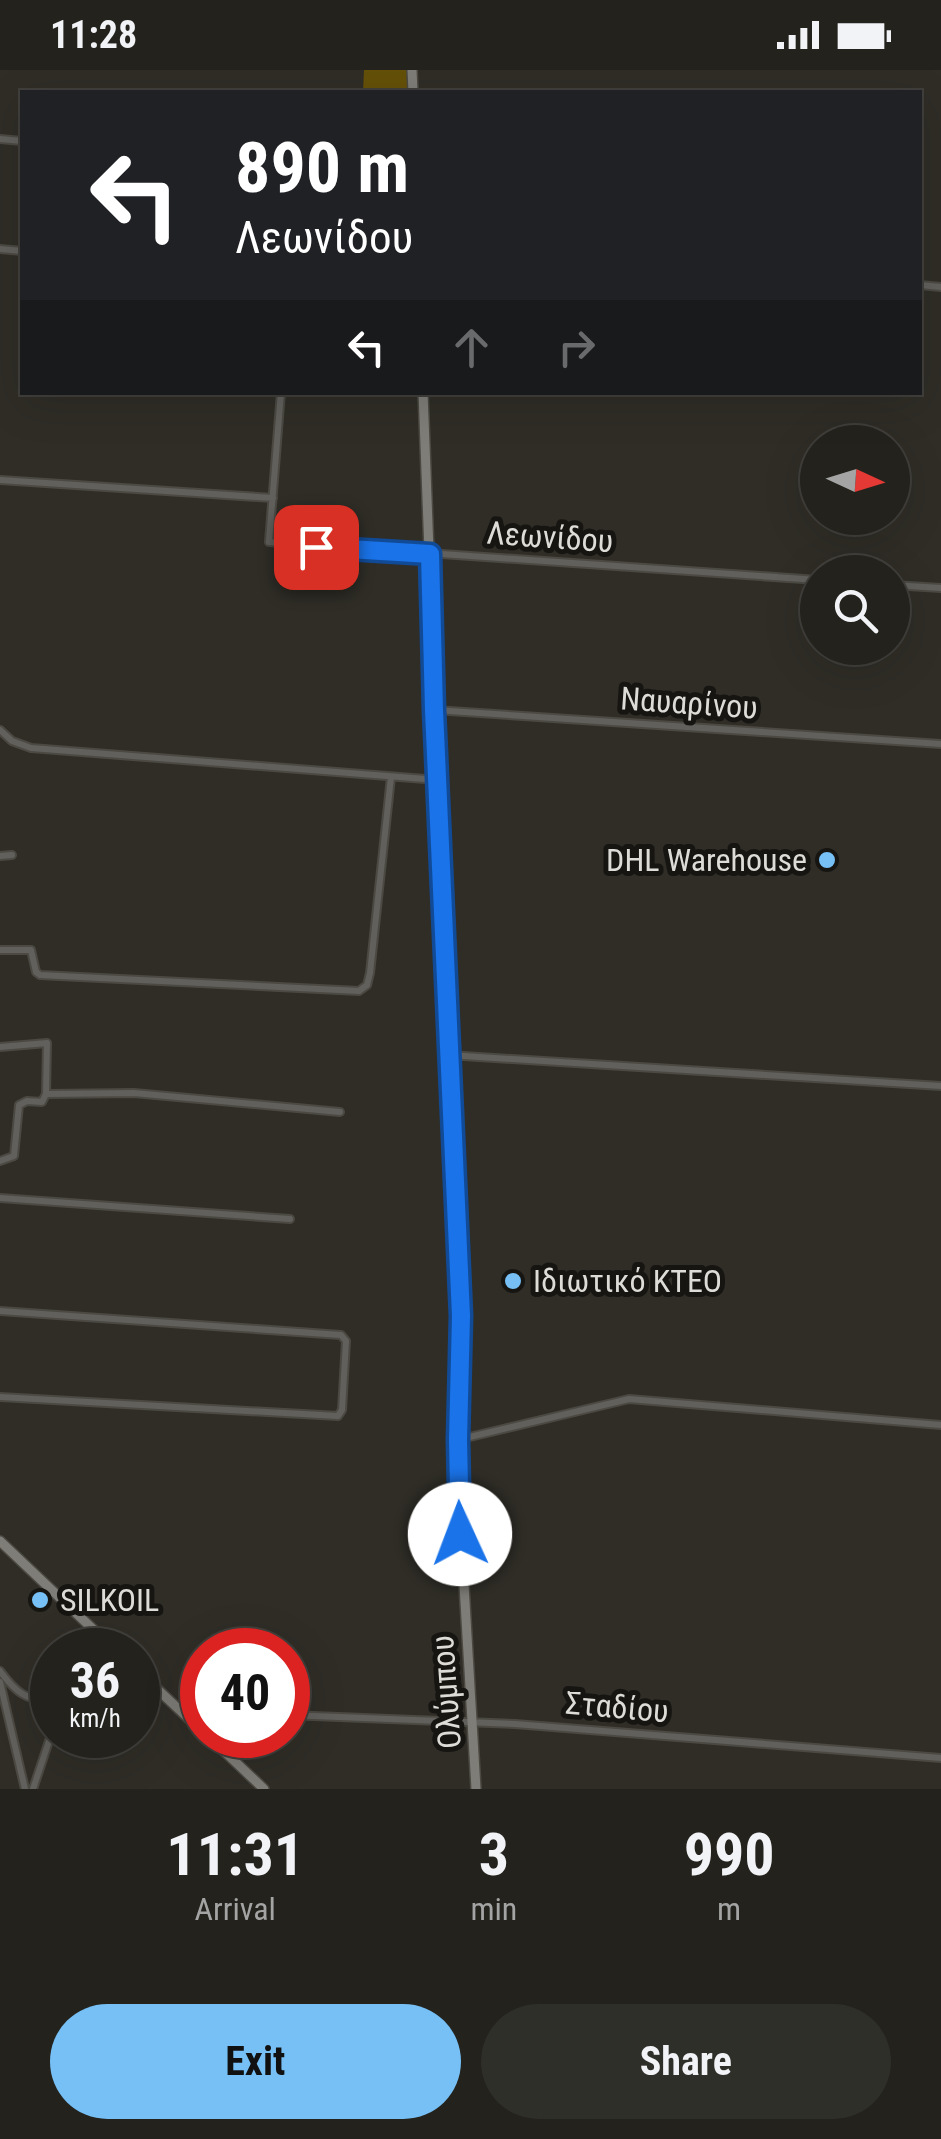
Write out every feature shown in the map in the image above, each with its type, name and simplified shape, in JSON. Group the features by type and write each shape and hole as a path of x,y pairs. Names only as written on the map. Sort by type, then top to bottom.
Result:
{"street":[{"path":"0,480 273,498 281,395"},
{"name":"Ολύμπου","path":"423,395 461,1316 460,1534 476,1789"},
{"name":"Λεωνίδου","path":"273,498 269,542 278,544 800,579"},
{"path":"910,585 941,588"},
{"name":"Ναυαρίνου","path":"434,710 941,744"},
{"path":"0,730 12,742 31,748 439,780"},
{"path":"0,950 31,950 36,972 40,974 359,991 367,985 370,973 390,776"},
{"path":"0,856 12,855"},
{"path":"0,1046 47,1043 46,1094 42,1102 27,1101 20,1105 14,1156 0,1161"},
{"path":"448,1055 941,1086"},
{"path":"46,1094 134,1093 340,1112"},
{"path":"0,1198 290,1219"},
{"path":"0,1311 329,1334 346,1339 342,1410 336,1416 0,1398"},
{"path":"458,1440 630,1398 941,1425"},
{"path":"0,1541 91,1628"},
{"path":"0,1670 19,1694 30,1699"},
{"path":"0,1682 25,1789"},
{"path":"160,1691 180,1709"},
{"name":"Σταδίου","path":"310,1716 474,1722 941,1758"},
{"path":"33,1789 43,1758"},
{"path":"231,1758 264,1789"}],"shaded area":[{"path":"364,70 407,70 407,90 363,90"}],"place":[{"name":"DHL Warehouse","path":"827,860"},
{"name":"Ιδιωτικό ΚΤΕΟ","path":"513,1281"},
{"name":"SILKOIL","path":"40,1600"}],"route":[{"path":"316,547 430,554 461,1316 460,1534"}]}
